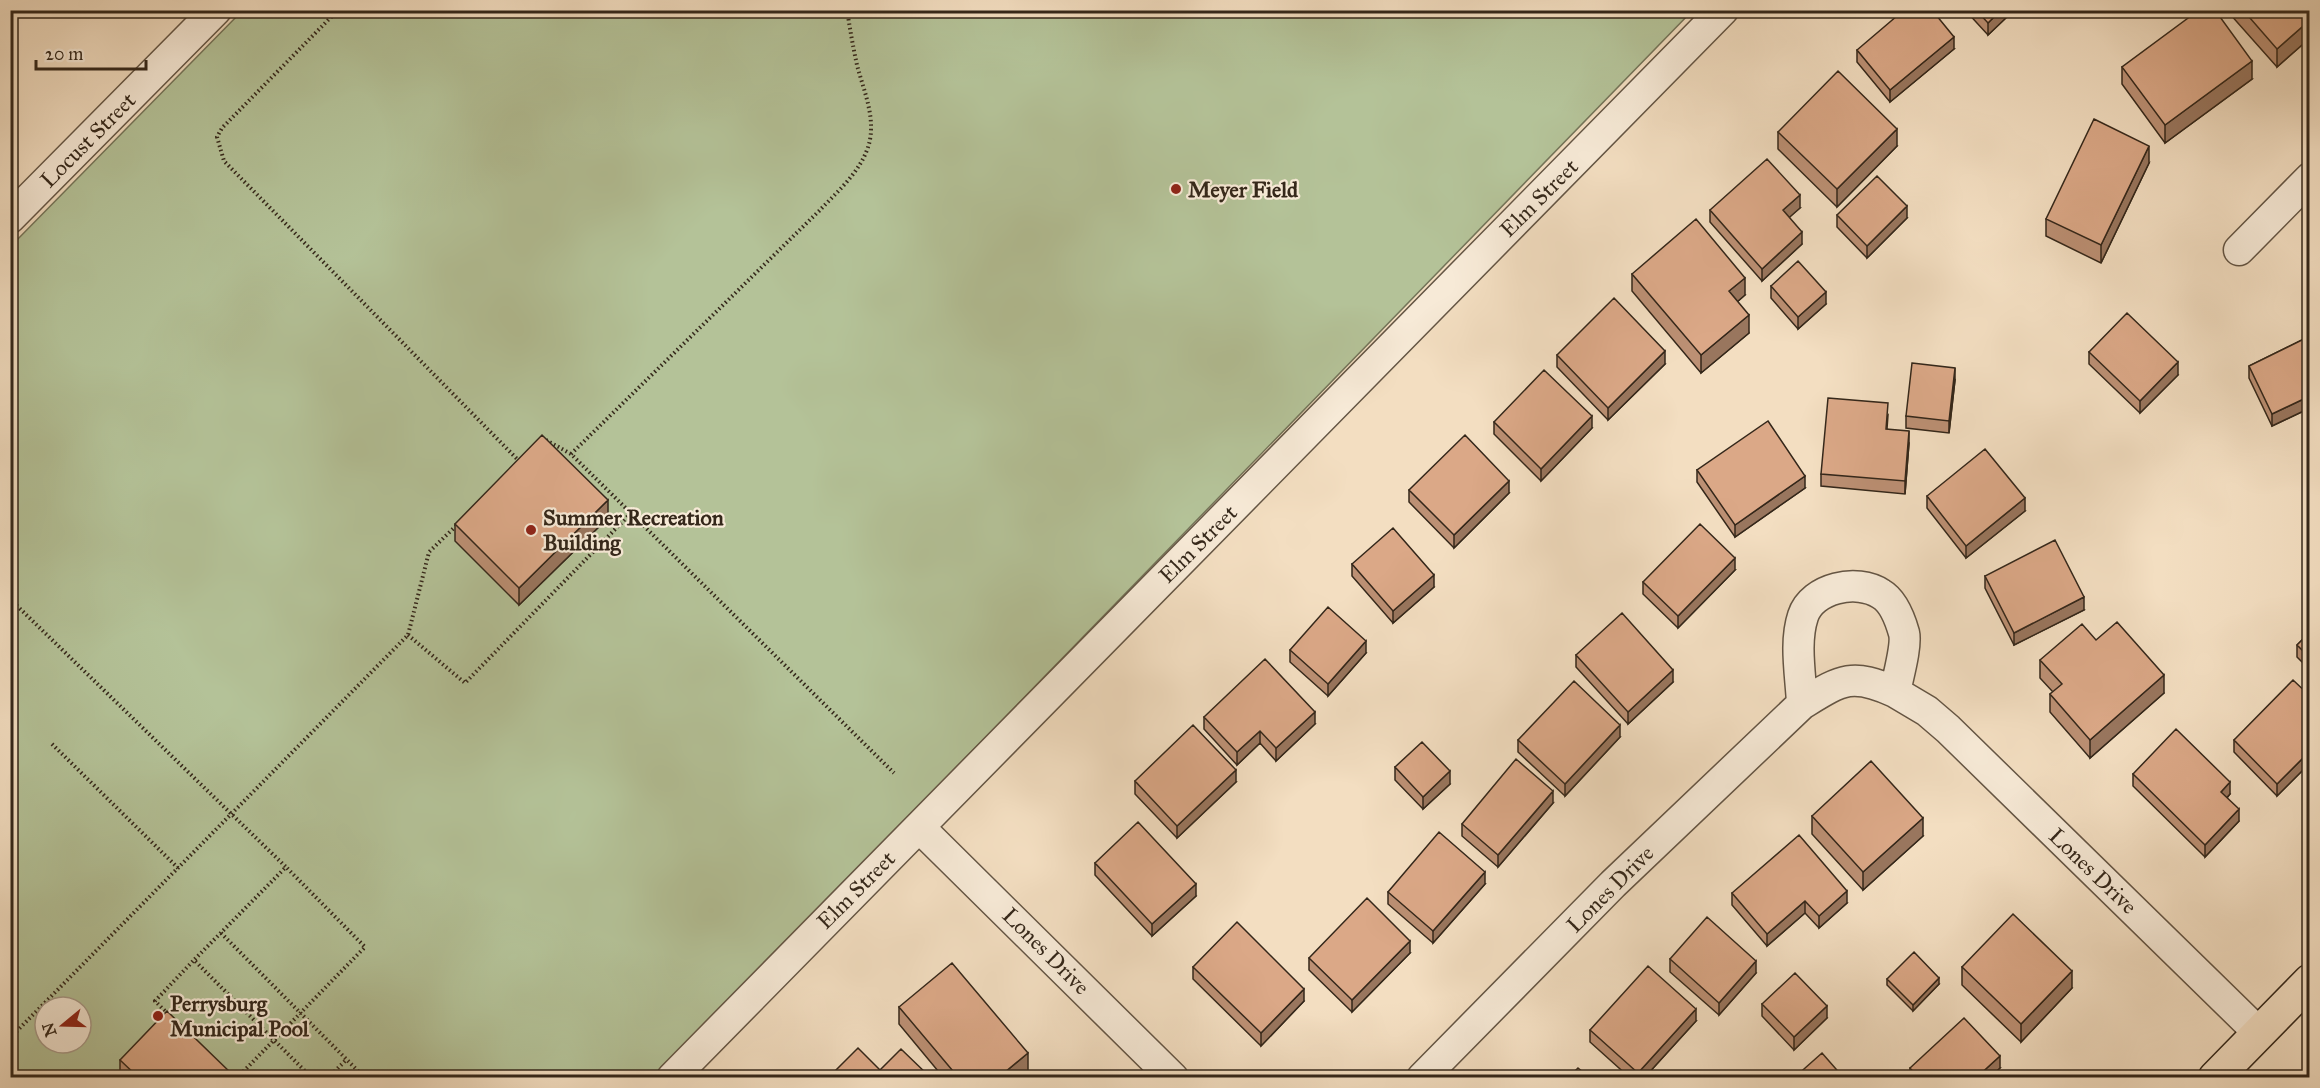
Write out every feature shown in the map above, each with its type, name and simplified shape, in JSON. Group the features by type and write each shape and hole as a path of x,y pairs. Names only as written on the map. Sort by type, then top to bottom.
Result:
{"main road":[{"path":"2215,1077 2310,981"}],"street":[{"name":"Locust Street","path":"10,218 216,10"},
{"name":"Elm Street","path":"672,1077 1723,10"},
{"path":"2239,250 2310,178"},
{"path":"1802,704 1799,644 1803,615 1818,595 1851,584 1881,594 1896,611 1905,636 1895,692"},
{"name":"Lones Drive","path":"1422,1077 1613,884 1802,704 1838,682 1858,679 1879,684 1895,692 1926,711 1948,729 2259,1033"},
{"name":"Lones Drive","path":"919,827 1173,1077"}],"path":[{"path":"338,10 222,128 217,137 224,161 521,463"},
{"path":"571,454 819,211 850,177 867,150 872,130 869,109 847,10"},
{"path":"537,447 545,440 571,454 894,773"},
{"path":"513,471 529,455"},
{"path":"408,635 465,683 632,512"},
{"path":"10,1038 408,635 429,552 463,520"},
{"path":"10,598 365,947 237,1077"},
{"path":"52,744 178,868"},
{"path":"171,1016 155,1001 286,867"},
{"path":"221,933 365,1077"},
{"path":"194,960 312,1077"},
{"path":"328,1077 347,1059"}],"green space":[{"path":"242,11 1692,11 655,1077 11,1078 11,246"}],"building":[{"path":"1904,10 1932,10 1954,37 1890,90 1857,50"},
{"path":"1976,10 2001,10 1988,23"},
{"path":"2199,10 2215,10 2252,61 2165,125 2122,67"},
{"path":"2243,10 2310,10 2310,20 2277,49"},
{"path":"1838,71 1897,129 1837,189 1778,132"},
{"path":"2094,119 2149,146 2101,245 2046,219"},
{"path":"1767,159 1800,195 1783,210 1802,232 1762,269 1710,210"},
{"path":"1877,176 1907,206 1867,246 1837,215"},
{"path":"1696,219 1745,278 1729,291 1749,315 1701,355 1632,274"},
{"path":"1798,261 1826,292 1798,317 1771,286"},
{"path":"1614,298 1665,351 1608,408 1557,355"},
{"path":"2127,313 2178,362 2140,401 2089,352"},
{"path":"2310,336 2310,396 2272,414 2249,366"},
{"path":"1912,363 1955,368 1949,421 1906,416"},
{"path":"1544,370 1592,416 1541,469 1494,422"},
{"path":"1828,398 1888,403 1886,429 1909,431 1905,481 1821,474"},
{"path":"1768,421 1805,476 1735,525 1697,470"},
{"name":"Summer Recreation Building","path":"542,435 608,500 519,588 455,524"},
{"path":"1465,435 1509,481 1454,535 1409,490"},
{"path":"1985,449 2025,498 1966,546 1927,496"},
{"path":"1700,524 1735,558 1678,616 1643,582"},
{"path":"1393,528 1434,575 1393,611 1352,564"},
{"path":"2055,540 2084,597 2014,633 1985,576"},
{"path":"1328,607 1366,641 1328,684 1290,650"},
{"path":"1622,613 1673,670 1628,712 1576,655"},
{"path":"2117,622 2164,675 2090,740 2050,694 2062,684 2040,660 2082,624 2096,640"},
{"path":"2310,632 2310,658 2297,645"},
{"path":"1265,659 1315,712 1276,748 1260,731 1237,752 1204,717"},
{"path":"2293,680 2310,696 2310,751 2277,784 2234,740"},
{"path":"1574,681 1620,725 1565,784 1518,740"},
{"path":"1193,725 1236,770 1177,826 1135,781"},
{"path":"2176,729 2230,782 2221,792 2239,809 2205,845 2133,774"},
{"path":"1422,742 1450,771 1423,797 1395,767"},
{"path":"1516,759 1553,791 1498,855 1462,824"},
{"path":"1871,761 1923,818 1863,872 1812,816"},
{"path":"1138,822 1196,884 1152,924 1095,863"},
{"path":"1439,832 1485,872 1433,931 1388,892"},
{"path":"1799,835 1847,891 1819,916 1805,901 1767,934 1732,893"},
{"path":"1367,898 1410,941 1352,1000 1309,958"},
{"path":"2013,914 2072,971 2021,1024 1962,967"},
{"path":"1707,917 1756,961 1719,1003 1670,959"},
{"path":"1237,922 1304,989 1261,1033 1193,967"},
{"path":"1914,952 1939,978 1913,1005 1887,979"},
{"path":"952,963 1028,1053 999,1077 958,1077 899,1007"},
{"path":"1648,966 1696,1009 1638,1073 1590,1030"},
{"path":"1795,973 1827,1006 1794,1037 1762,1004"},
{"path":"167,1011 235,1077 138,1077 120,1060"},
{"path":"1964,1018 2000,1056 1977,1077 1918,1077 1910,1068"},
{"path":"858,1048 880,1070 901,1049 930,1077 829,1077"},
{"path":"1822,1053 1843,1077 1795,1077"},
{"path":"1578,1068 1589,1077 1569,1077"}],"place":[{"name":"Meyer Field","path":"1176,189"},
{"name":"Summer Recreation Building","path":"531,530"},
{"name":"Perrysburg Municipal Pool","path":"158,1016"}]}
